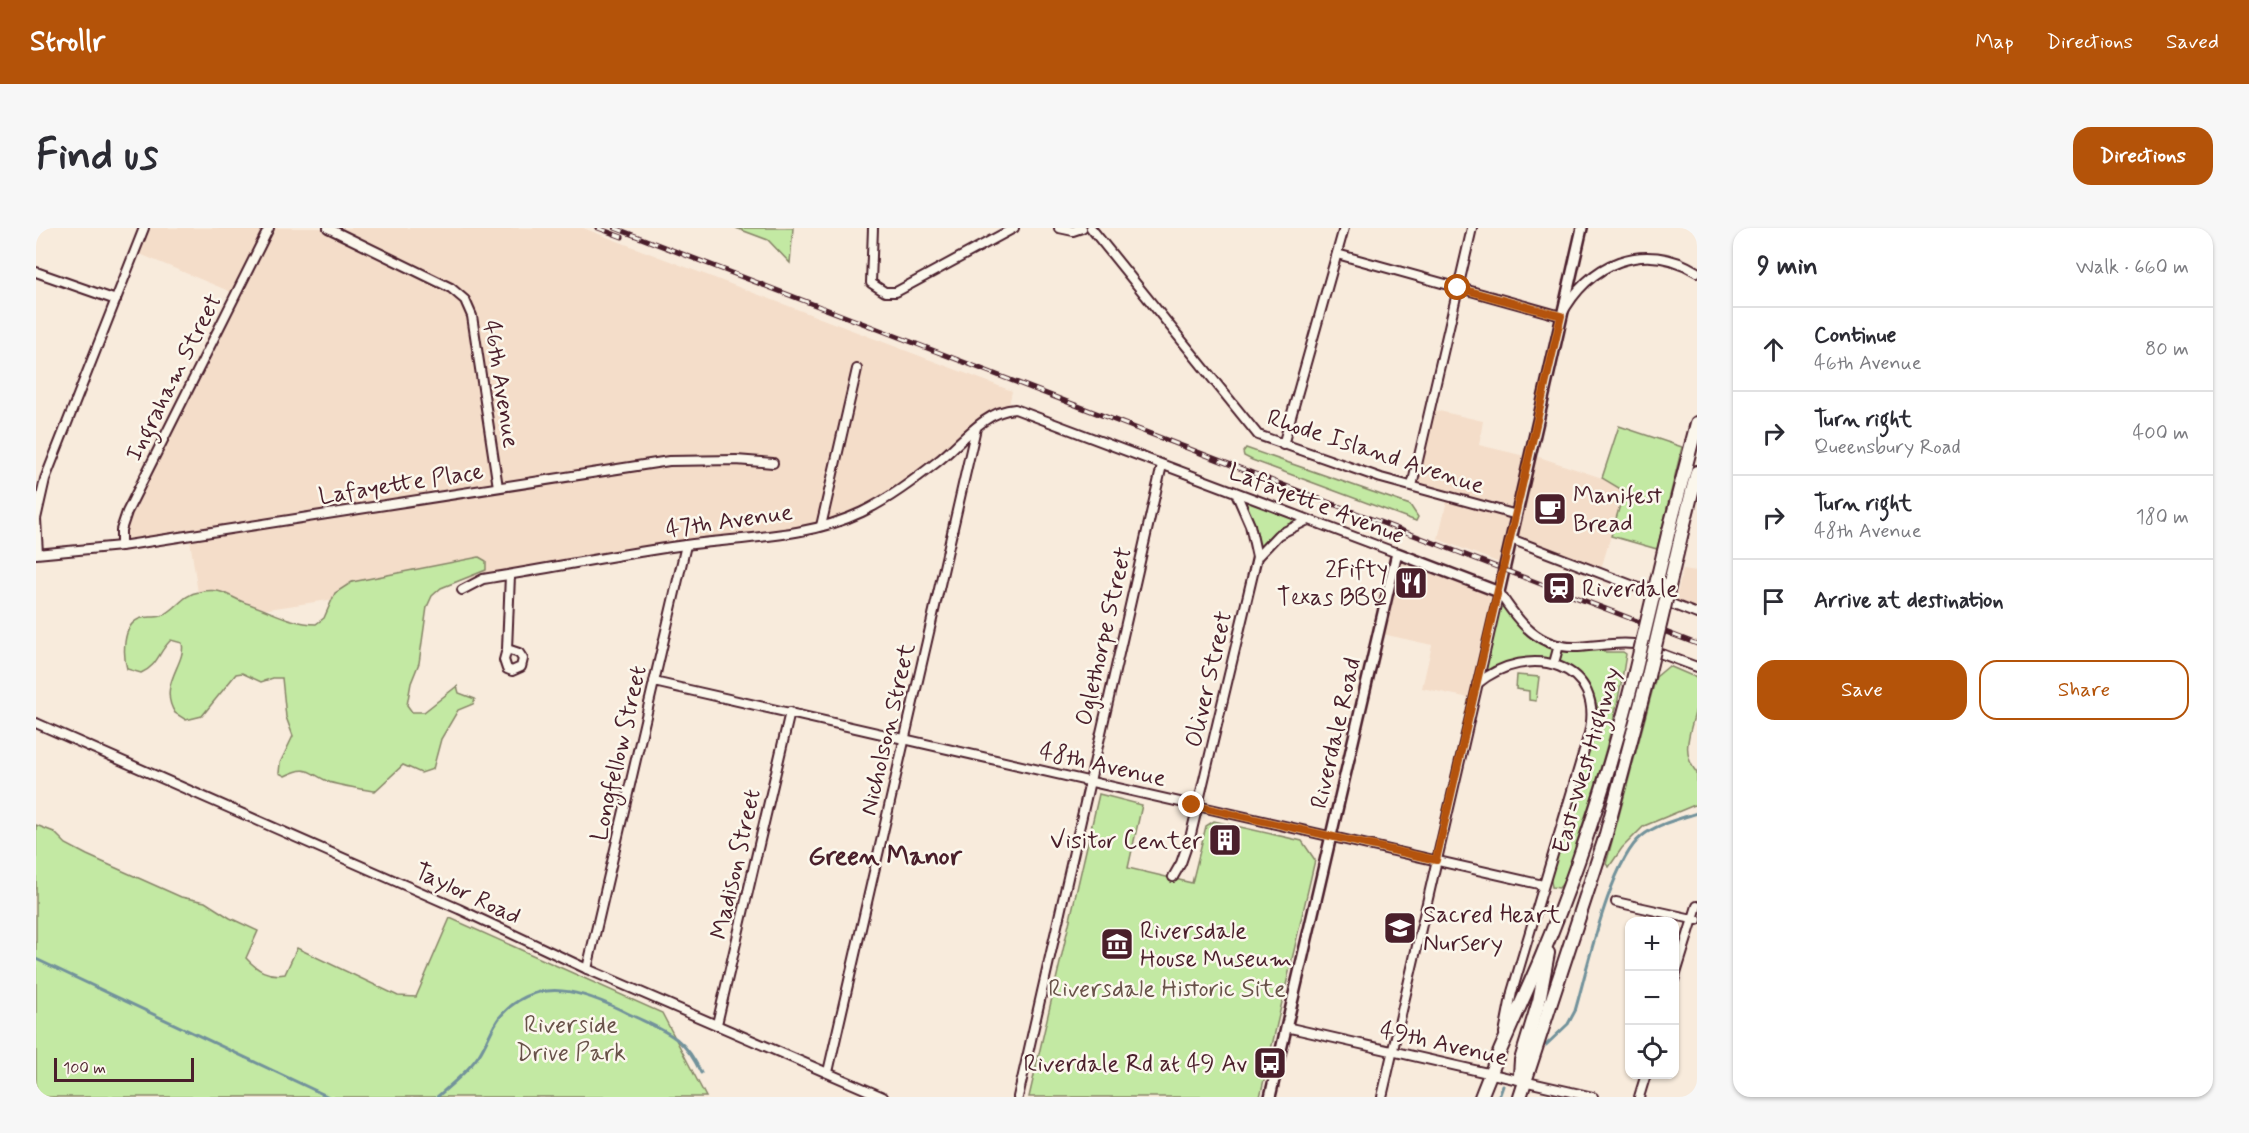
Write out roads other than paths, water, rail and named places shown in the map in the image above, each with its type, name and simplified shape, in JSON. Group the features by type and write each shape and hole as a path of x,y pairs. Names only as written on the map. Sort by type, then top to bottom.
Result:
{"main road":[{"name":"East-West Highway","path":"1481,1097 1555,922 1602,794 1697,423"},
{"name":"East-West Highway","path":"1520,1097 1605,838 1697,472"},
{"path":"1525,1082 1520,1075 1521,1060 1539,1001 1555,922"}],"street":[{"path":"37,554 38,502 144,228"},
{"name":"Ingraham Street","path":"121,546 121,530 127,512 269,228"},
{"name":"46th Avenue","path":"328,228 452,288 465,300 472,316 498,487"},
{"path":"873,228 870,283 885,292 901,291 1014,228"},
{"path":"1059,228 1073,231 1082,228"},
{"name":"Rhode Island Avenue","path":"1091,228 1258,435 1283,446 1516,515"},
{"path":"1283,446 1344,228"},
{"path":"1412,486 1472,228"},
{"path":"1382,1097 1582,228"},
{"path":"1337,254 1561,316"},
{"path":"1561,316 1570,300 1589,278 1612,263 1661,258 1679,263 1697,272"},
{"path":"36,272 116,300"},
{"path":"820,526 857,369"},
{"name":"Lafayette Avenue","path":"976,428 993,416 1015,410 1498,592"},
{"name":"47th Avenue","path":"462,590 483,579 686,545 781,535 849,517 879,502 939,460 976,428"},
{"name":"Nicholson Street","path":"828,1072 976,428"},
{"name":"Lafayette Place","path":"37,554 121,546 669,461 713,460 772,463"},
{"name":"Oglethorpe Street","path":"1018,1097 1162,465"},
{"name":"Oliver Street","path":"1173,877 1186,852 1257,557 1250,525 1236,493"},
{"path":"1257,557 1278,535 1308,520"},
{"path":"1511,539 1647,591"},
{"name":"Longfellow Street","path":"587,969 686,545"},
{"name":"Riverdale Road","path":"1270,1097 1397,554"},
{"path":"507,649 510,575"},
{"path":"1498,592 1521,624 1543,640 1559,645 1634,644"},
{"path":"1674,605 1697,614"},
{"path":"1554,663 1559,645"},
{"path":"1662,654 1697,667"},
{"path":"1477,684 1489,674 1516,663 1538,660 1554,663 1570,674 1586,694 1593,719 1512,992 1502,1046"},
{"name":"48th Avenue","path":"654,682 1543,885"},
{"name":"Madison Street","path":"717,1024 790,712"},
{"name":"Taylor Road","path":"36,723 459,909 587,969 883,1097"},
{"path":"1616,902 1695,920"},
{"path":"1677,971 1695,920 1697,906"},
{"name":"49th Avenue","path":"1286,1027 1593,1097"},
{"path":"1640,1097 1645,1079"}],"waterway":[{"path":"1546,1045 1568,1024 1575,1011 1601,918 1620,868 1630,849 1642,836 1654,828 1697,813"},
{"path":"36,959 329,1097"},
{"path":"437,1097 475,1061 499,1018 513,1004 529,995 545,991 562,991 596,999 663,1030 688,1050 701,1073"},
{"path":"1499,1097 1503,1086"}],"railway":[{"path":"598,228 622,237"},
{"path":"615,228 1697,644"}],"place":[{"name":"Manifest Bread","path":"1550,509"},
{"name":"2Fifty Texas BBQ","path":"1411,583"},
{"name":"Riverdale","path":"1559,588"},
{"name":"Visitor Center","path":"1225,840"},
{"name":"Sacred Heart Nursery","path":"1400,928"},
{"name":"Riversdale House Museum","path":"1117,944"},
{"name":"Riverdale Rd at 49 Av","path":"1270,1063"}],"district":[{"name":"Green Manor","path":"885,855"}],"park label":[{"name":"Riversdale Historic Site","path":"1167,988"},
{"name":"Riverside Drive Park","path":"571,1038"}]}
